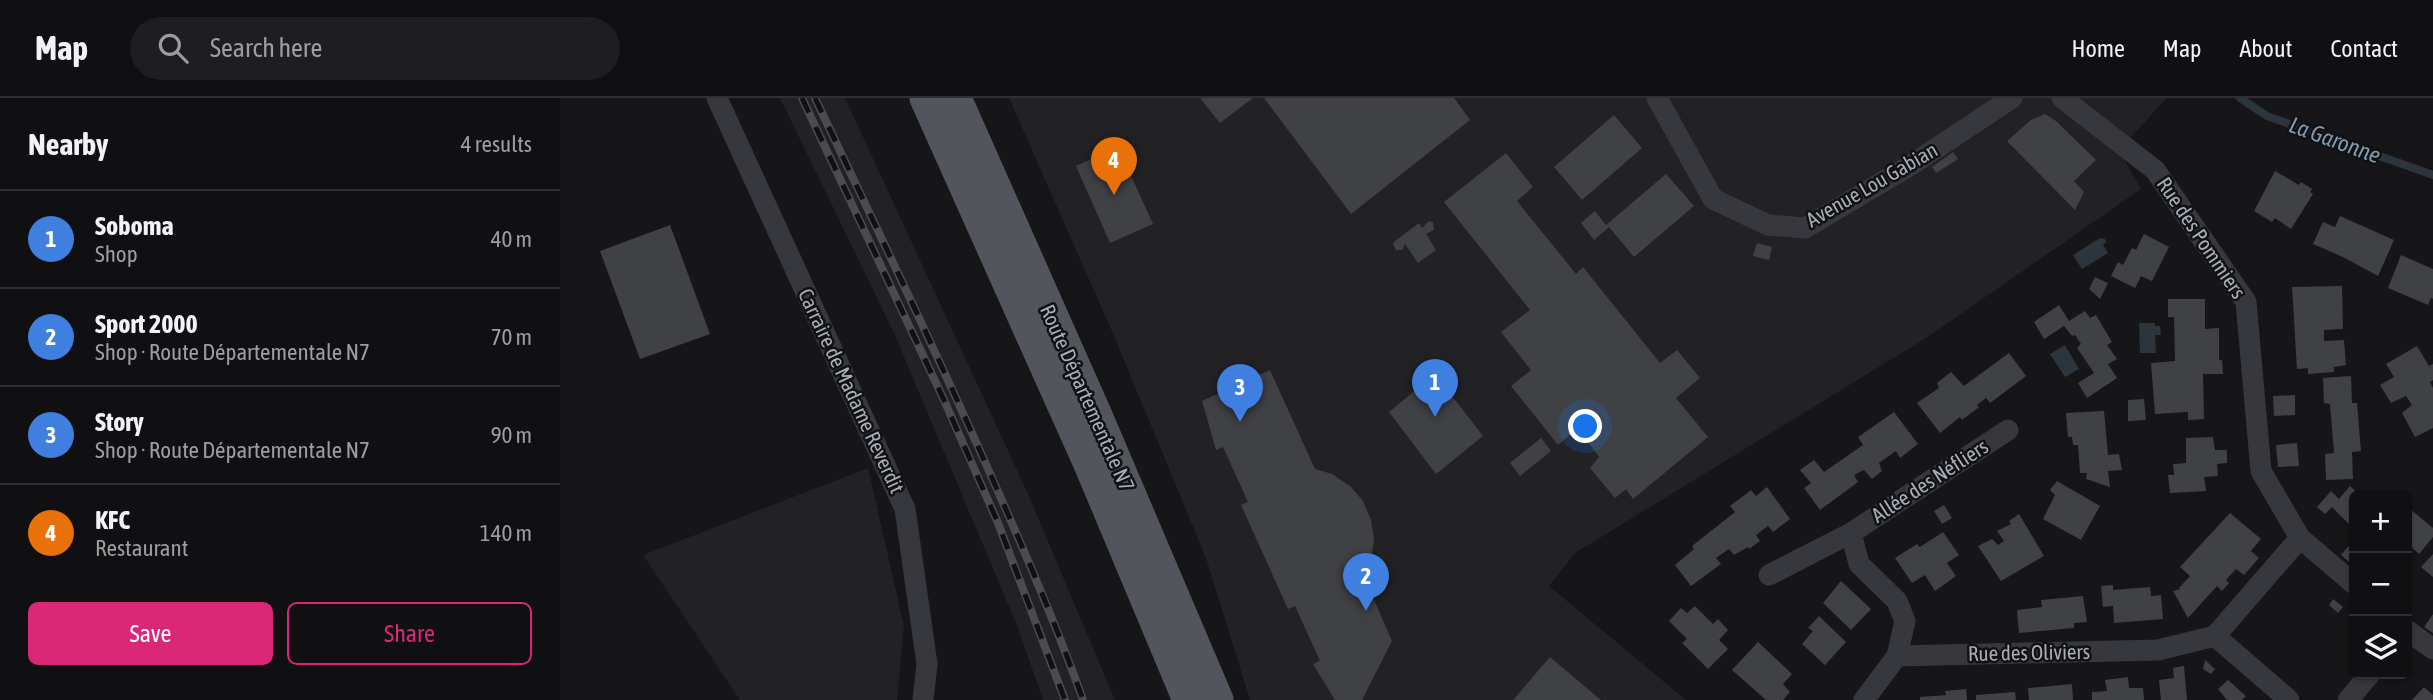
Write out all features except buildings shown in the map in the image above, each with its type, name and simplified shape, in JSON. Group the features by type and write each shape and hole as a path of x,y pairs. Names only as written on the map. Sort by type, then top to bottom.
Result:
{"main road":[{"path":"912,98 955,190 994,253"},
{"path":"926,98 1090,464 1189,700"},
{"name":"Route Départementale N7","path":"954,98 1097,418 1217,700"},
{"name":"Route Départementale N7","path":"978,98 1025,204 1231,700"}],"street":[{"name":"Carraire de Madame Reverdit","path":"717,98 905,509 927,664 923,700"},
{"name":"Avenue Lou Gabian","path":"1657,98 1713,198 1768,225 1805,228 1911,165 2012,98"},
{"name":"Rue des Pommiers","path":"2062,98 2155,170 2246,302 2261,471 2300,538 2349,580"},
{"name":"Allée des Néfliers","path":"1769,575 1851,533 2008,429"},
{"name":"Allée des Néfliers","path":"1851,533 1859,564 1897,601 1905,621 1897,656"},
{"path":"2289,700 2215,636 2300,538"},
{"path":"2412,634 2433,649"},
{"name":"Rue des Oliviers","path":"1897,656 2158,650 2215,636"},
{"path":"1864,700 1897,656"},
{"path":"2348,700 2366,679"}],"shaded area":[{"path":"780,98 845,98 1028,494 1115,700 1043,700 1018,628 894,333"},
{"path":"1009,98 2167,98 2119,150 2141,189 1926,338 1575,553 1549,586 1686,700 1250,700 1206,558 1114,336"},
{"path":"2100,238 2105,239 2103,245 2108,253 2082,269 2073,255"},
{"path":"2139,323 2155,323 2155,326 2160,326 2161,335 2155,335 2156,353 2140,353"},
{"path":"2065,345 2079,369 2065,377 2050,354"},
{"path":"868,468 904,626 897,700 740,700 643,555"}],"waterway":[{"name":"La Garonne","path":"2240,98 2267,116 2433,175"}],"railway":[{"path":"802,98 944,400 998,523 1065,700"},
{"path":"815,98 1001,498 1050,612 1083,700"}],"place":[{"name":"KFC","path":"1114,195"},
{"name":"Soboma","path":"1435,417"},
{"name":"Story","path":"1240,422"},
{"name":"Sport 2000","path":"1366,611"}]}
